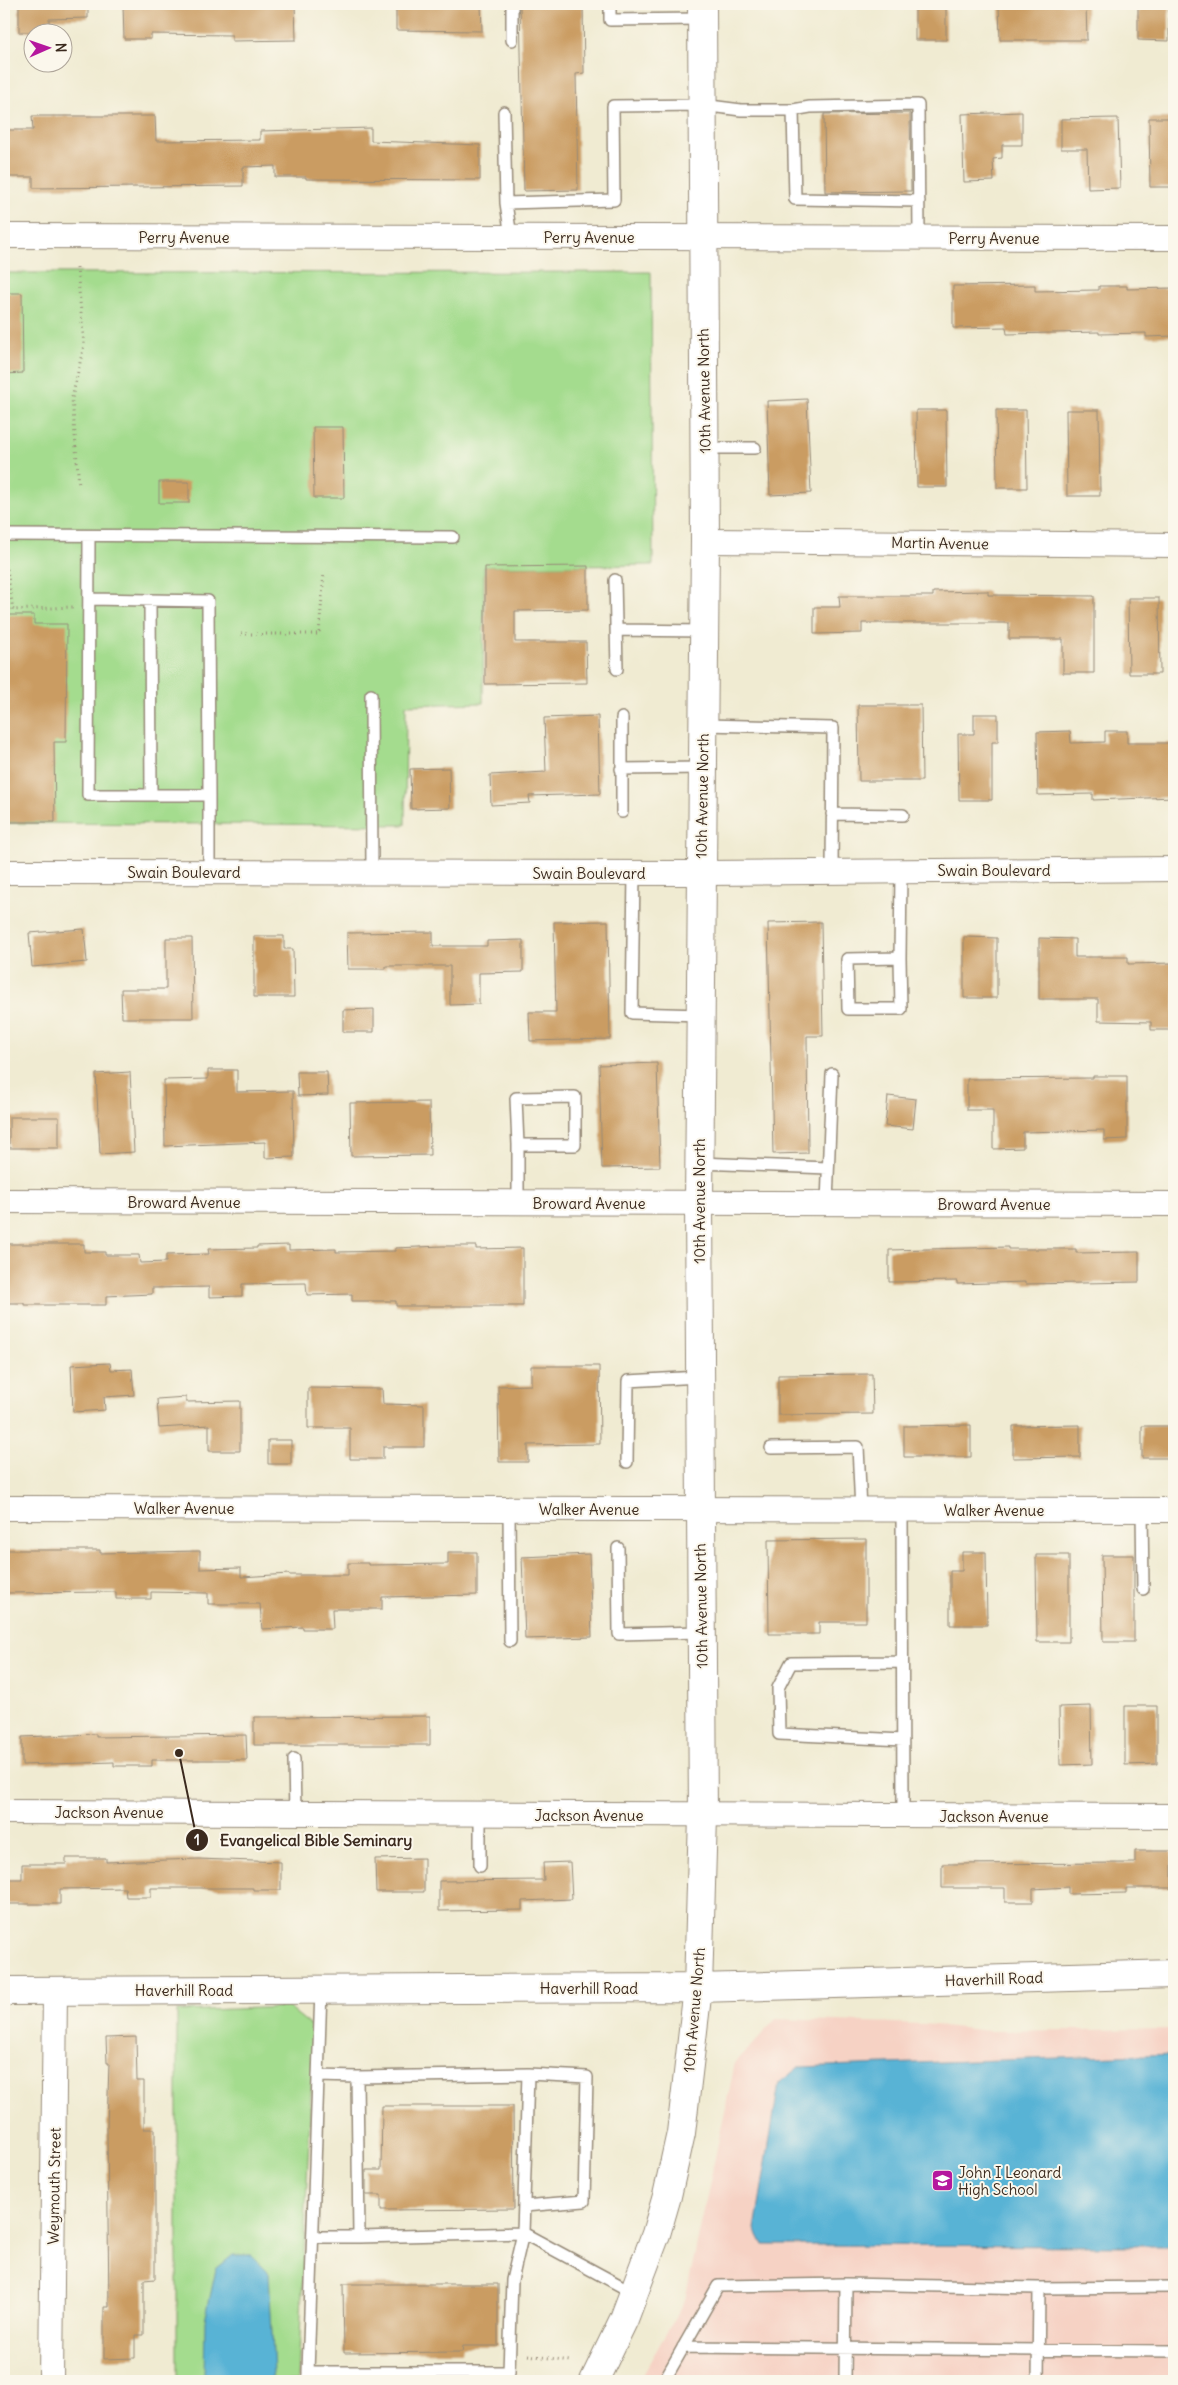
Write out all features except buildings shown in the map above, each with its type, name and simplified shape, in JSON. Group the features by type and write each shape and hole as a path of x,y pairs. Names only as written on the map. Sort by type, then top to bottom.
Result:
{"street":[{"name":"10th Avenue North","path":"594,2381 624,2319 656,2234 680,2133 690,2069 698,1988 703,1816 699,1377 700,1015 705,541 702,12"},
{"name":"Perry Avenue","path":"4,236 1174,238"},
{"name":"Martin Avenue","path":"705,541 1174,546"},
{"name":"Swain Boulevard","path":"4,872 702,873 1174,869"},
{"name":"Broward Avenue","path":"4,1201 1174,1204"},
{"name":"Walker Avenue","path":"4,1508 1174,1510"},
{"name":"Jackson Avenue","path":"4,1812 703,1816 1174,1816"},
{"name":"Haverhill Road","path":"4,1991 698,1988 1174,1974"},
{"name":"Weymouth Street","path":"51,2381 55,1991"}],"lane":[{"path":"512,4 512,40"},
{"path":"610,4 610,20 702,12"},
{"path":"506,203 614,200 613,106 702,105 741,110 794,110 810,107 918,105 919,238"},
{"path":"794,110 794,199 919,201"},
{"path":"504,112 506,203 511,237"},
{"path":"704,448 755,448"},
{"path":"4,535 453,537"},
{"path":"89,536 88,795 209,795"},
{"path":"616,580 616,669"},
{"path":"88,599 208,601 209,872"},
{"path":"150,600 151,795"},
{"path":"616,630 704,631"},
{"path":"371,695 372,872"},
{"path":"622,718 622,812"},
{"path":"703,726 833,728 832,872"},
{"path":"621,769 703,768"},
{"path":"832,814 903,815"},
{"path":"900,958 847,959 848,1009 901,1009 901,871"},
{"path":"634,873 632,1013 700,1015"},
{"path":"827,1203 832,1074"},
{"path":"518,1145 575,1145 575,1097 516,1098 518,1202"},
{"path":"699,1163 828,1168"},
{"path":"627,1462 628,1381 699,1377"},
{"path":"771,1448 858,1447 861,1510"},
{"path":"509,1509 510,1641"},
{"path":"902,1510 903,1816"},
{"path":"1142,1510 1143,1589"},
{"path":"618,1548 619,1634 701,1632"},
{"path":"902,1662 791,1663 778,1688 779,1734 903,1740"},
{"path":"294,1759 295,1813"},
{"path":"480,1814 480,1866"},
{"path":"321,1990 308,2376 506,2376 512,2280 523,2233 528,2074"},
{"path":"318,2076 528,2074 587,2077 584,2201 524,2206"},
{"path":"357,2077 359,2237"},
{"path":"313,2237 523,2233 634,2293"},
{"path":"845,2381 846,2284"},
{"path":"664,2381 718,2286 846,2284 1039,2288 1174,2287"},
{"path":"1038,2381 1039,2288"},
{"path":"683,2348 1038,2349 1174,2352"}],"path":[{"path":"77,268 84,345 72,398 78,486"},
{"path":"7,569 13,610 74,607"},
{"path":"241,634 319,634 324,573"},
{"path":"528,2355 570,2361"}],"shaded area":[{"name":"John I Leonard High School","path":"776,2019 924,2024 990,2031 1174,2029 1174,2381 639,2381 685,2300 735,2063"}],"green space":[{"path":"651,272 653,565 484,567 483,703 406,705 405,825 4,823 4,273"},
{"path":"288,2007 314,2028 298,2381 177,2381 177,2011"}],"water":[{"path":"1174,2054 1174,2246 763,2245 755,2229 779,2083 799,2067"},
{"path":"233,2255 251,2255 269,2273 274,2373 272,2381 204,2381 205,2321 216,2269"}],"place":[{"name":"Evangelical Bible Seminary","path":"179,1753"},
{"name":"John I Leonard High School","path":"942,2181"}]}
